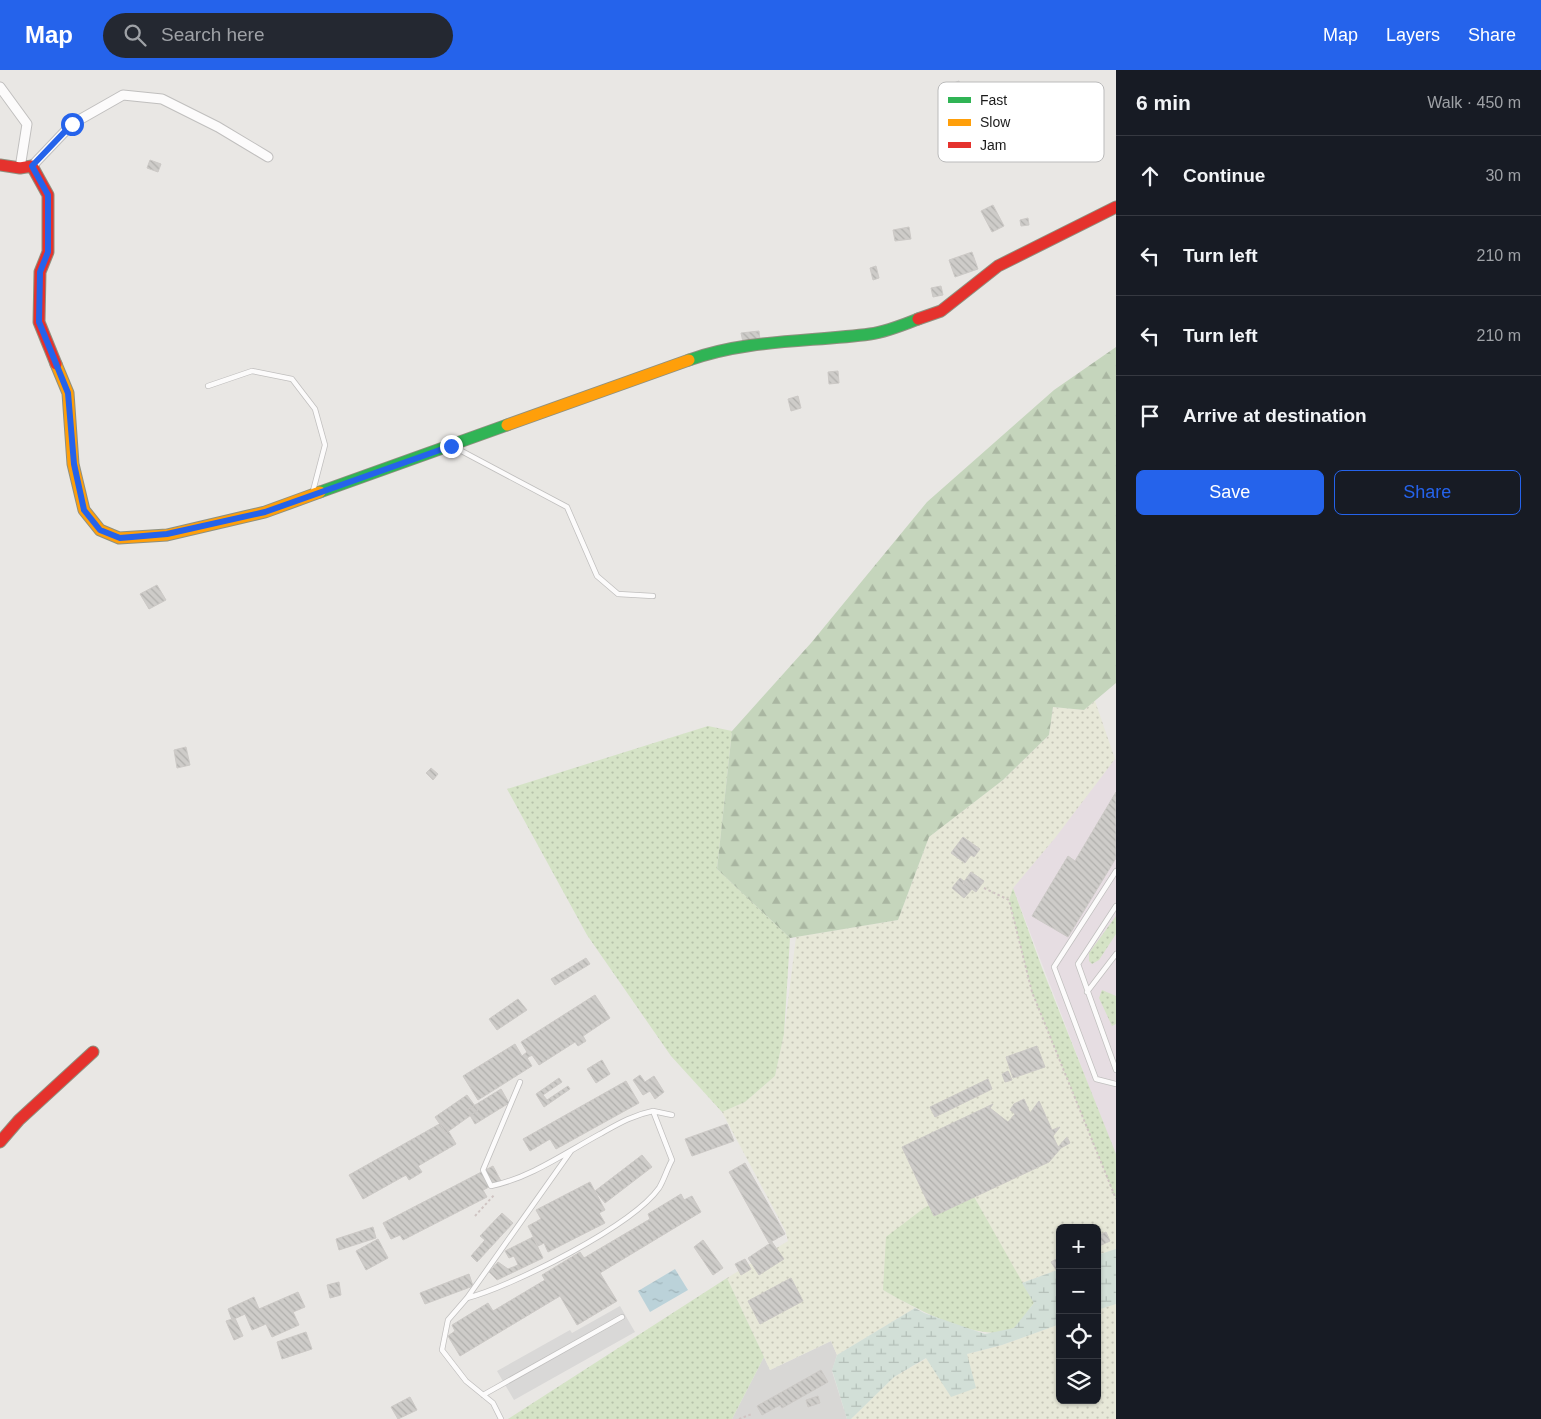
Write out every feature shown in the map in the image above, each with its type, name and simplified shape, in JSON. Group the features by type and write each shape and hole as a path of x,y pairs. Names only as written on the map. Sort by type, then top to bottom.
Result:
{"street":[{"path":"0,87 27,124 20,168"},
{"path":"0,165 20,168 32,166 72,124 123,95 162,99 218,127 268,157"},
{"path":"32,166 48,195 48,252 40,272 39,322 68,393 74,464 84,510 100,530 120,538 167,534 265,512 712,352 813,338 872,334 911,322 941,311 998,266 1116,207"},
{"path":"0,1142 19,1120 93,1052"}],"lane":[{"path":"208,386 252,371 292,379 315,410 325,445 312,495"},
{"path":"451,446 567,507 597,576 618,594 653,596"},
{"path":"1116,871 1054,967 1096,1079 1116,1084"},
{"path":"1116,906 1078,964 1116,1070"},
{"path":"1087,992 1116,954"},
{"path":"520,1082 483,1170 491,1186 508,1182 572,1150 635,1114 653,1111 672,1115"},
{"path":"467,1298 493,1290 534,1271 628,1218 659,1188 672,1160 653,1111"},
{"path":"501,1419 493,1404 466,1381 442,1350 448,1320 467,1298 572,1150"},
{"path":"483,1395 622,1317"}],"path":[{"path":"984,888 1008,900 1032,992 1116,1200"},
{"path":"475,1216 484,1204 508,1182"},
{"path":"739,1419 752,1414"}],"shaded area":[{"path":"1116,760 1116,1157 1013,888"},
{"path":"620,1306 635,1332 514,1400 497,1371 570,1330 572,1333"},
{"path":"831,1341 837,1355 832,1371 847,1419 732,1419 764,1357 770,1370"}],"green space":[{"path":"1116,347 1116,683 1084,710 1053,707 1049,735 1003,780 929,837 898,920 790,938 717,869 732,731 811,643 927,502 1054,390"},
{"path":"1095,701 1115,759 1055,838 1013,888 1009,900 1032,992 1114,1192 1116,1199 1116,1249 1101,1254 1101,1224 1056,1224 1056,1270 1022,1283 968,1186 883,1290 915,1308 837,1355 831,1341 770,1370 727,1278 788,1241 785,1230 722,1112 745,1102 775,1076 784,1034 796,937 898,920 929,837 1003,780 1049,735 1053,707 1084,710"},
{"path":"708,726 732,731 717,869 790,938 784,1034 775,1076 745,1102 722,1112 671,1056 587,935 507,789"},
{"path":"1013,888 1042,968 1116,1154 1116,1199 1032,992 1009,900"},
{"path":"1116,916 1116,934 1099,960 1092,964 1089,961 1089,953"},
{"path":"1102,990 1116,996 1116,1024 1112,1026 1099,998"},
{"path":"968,1186 1034,1303 1018,1325 1002,1332 986,1332 948,1322 883,1290 886,1237 924,1208"},
{"path":"1116,1249 1116,1304 1101,1309 1101,1269 1101,1254"},
{"path":"1056,1270 1056,1325 1002,1345 967,1354 976,1388 951,1397 926,1358 894,1377 851,1419 847,1419 832,1370 837,1355 915,1308 924,1313 985,1334 1014,1328 1034,1303 1022,1283"},
{"path":"727,1278 764,1357 732,1419 508,1419"},
{"path":"1116,1303 1116,1419 851,1419 894,1377 927,1358 951,1396 967,1354 1002,1345 1056,1325 1056,1404 1101,1404 1101,1309"}],"water":[{"path":"675,1269 688,1290 650,1312 638,1291"}],"building":[{"path":"150,160 161,164 158,172 147,168"},
{"path":"993,205 1004,226 992,232 981,211"},
{"path":"1028,218 1029,225 1021,226 1020,220"},
{"path":"909,227 911,239 895,241 893,230"},
{"path":"972,252 978,269 955,277 949,260"},
{"path":"876,266 879,278 873,280 870,268"},
{"path":"941,286 943,295 933,297 931,288"},
{"path":"759,331 760,340 743,342 741,333"},
{"path":"838,371 839,383 829,384 828,372"},
{"path":"798,396 801,408 791,411 788,399"},
{"path":"157,585 166,600 149,609 140,594"},
{"path":"186,747 190,765 177,768 174,750"},
{"path":"431,768 438,774 433,780 426,773"},
{"path":"1116,792 1116,858 1068,937 1032,916 1068,856 1075,861"},
{"path":"963,837 980,849 974,857 971,855 965,863 951,853"},
{"path":"971,872 984,881 976,892 963,883"},
{"path":"960,878 973,888 964,898 952,888"},
{"path":"586,958 590,964 555,985 551,979"},
{"path":"595,995 610,1018 583,1036 586,1041 578,1046 575,1042 539,1065 532,1055 527,1058 532,1066 478,1100 463,1076 515,1044 522,1056 527,1052 521,1042"},
{"path":"518,999 527,1010 497,1030 489,1019"},
{"path":"1037,1046 1045,1067 1013,1078 1006,1057"},
{"path":"602,1060 610,1074 596,1083 587,1069"},
{"path":"1008,1071 1012,1080 1005,1082 1002,1074"},
{"path":"640,1075 645,1082 654,1076 664,1092 655,1099 650,1091 643,1095 633,1080"},
{"path":"559,1078 562,1082 543,1095 547,1100 568,1086 570,1089 544,1107 536,1094"},
{"path":"988,1079 992,1089 935,1117 930,1107"},
{"path":"626,1081 639,1103 556,1149 550,1139 530,1151 523,1139"},
{"path":"501,1089 509,1103 475,1124 467,1110"},
{"path":"467,1095 478,1110 446,1133 435,1117"},
{"path":"1024,1099 1030,1113 1039,1101 1052,1130 1060,1127 1053,1136 1058,1147 1067,1137 1070,1143 1061,1148 1049,1162 934,1216 902,1147 993,1104 990,1108 1008,1122 1015,1114 1010,1110 1014,1104"},
{"path":"443,1122 456,1144 418,1166 422,1172 409,1180 406,1175 363,1199 349,1175"},
{"path":"727,1124 734,1141 692,1156 685,1139"},
{"path":"642,1155 652,1167 605,1203 595,1191"},
{"path":"745,1163 785,1234 769,1243 729,1172"},
{"path":"493,1166 501,1181 483,1190 487,1197 403,1240 400,1235 391,1239 383,1223"},
{"path":"590,1182 605,1210 599,1213 605,1223 548,1252 544,1243 538,1246 528,1226 541,1219 536,1210"},
{"path":"681,1194 684,1200 692,1196 701,1212 600,1273 617,1301 577,1325 560,1296 460,1356 448,1336 455,1331 452,1325 488,1303 493,1311 545,1280 542,1275 580,1252 584,1258 650,1219 648,1214"},
{"path":"502,1213 513,1223 477,1262 471,1256 485,1240 480,1236"},
{"path":"373,1227 376,1238 339,1250 336,1239"},
{"path":"1106,1232 1110,1241 1101,1245 1101,1234"},
{"path":"533,1237 543,1258 520,1269 514,1256 509,1258 505,1251"},
{"path":"378,1239 388,1258 366,1270 356,1251"},
{"path":"703,1240 723,1268 713,1275 694,1247"},
{"path":"772,1242 784,1259 759,1275 748,1258"},
{"path":"745,1259 751,1269 741,1275 735,1264"},
{"path":"1056,1259 1056,1270 1051,1262"},
{"path":"498,1262 508,1269 518,1265 520,1269 497,1280 489,1272"},
{"path":"469,1274 473,1286 425,1304 420,1293"},
{"path":"791,1278 803,1301 760,1324 748,1301"},
{"path":"339,1282 341,1295 330,1298 327,1285"},
{"path":"298,1292 305,1307 293,1312 299,1325 272,1337 266,1324 252,1330 245,1314 232,1320 228,1309 254,1297 259,1309"},
{"path":"235,1318 243,1336 234,1340 226,1321"},
{"path":"306,1332 312,1349 282,1359 277,1342"},
{"path":"821,1370 828,1382 782,1408 780,1405 762,1415 757,1406"},
{"path":"818,1396 820,1403 808,1407 806,1400"},
{"path":"410,1397 417,1410 398,1419 391,1407"}],"traffic: fast":[{"path":"689,360 733,348 876,333 918,319"},
{"path":"320,492 507,425"}],"traffic: slow":[{"path":"507,425 689,360"},
{"path":"56,364 68,393 73,464 84,510 100,530 119,538 167,535 265,512 320,492"}],"traffic: jam":[{"path":"0,165 20,168 32,166 48,195 48,252 40,272 39,322 56,364"},
{"path":"918,319 941,311 998,266 1116,207"},
{"path":"0,1142 19,1120 93,1052"}],"route":[{"path":"72,124 32,166 48,195 48,252 40,272 39,322 68,393 74,464 84,510 100,530 120,538 167,534 265,512 451,446"}]}
